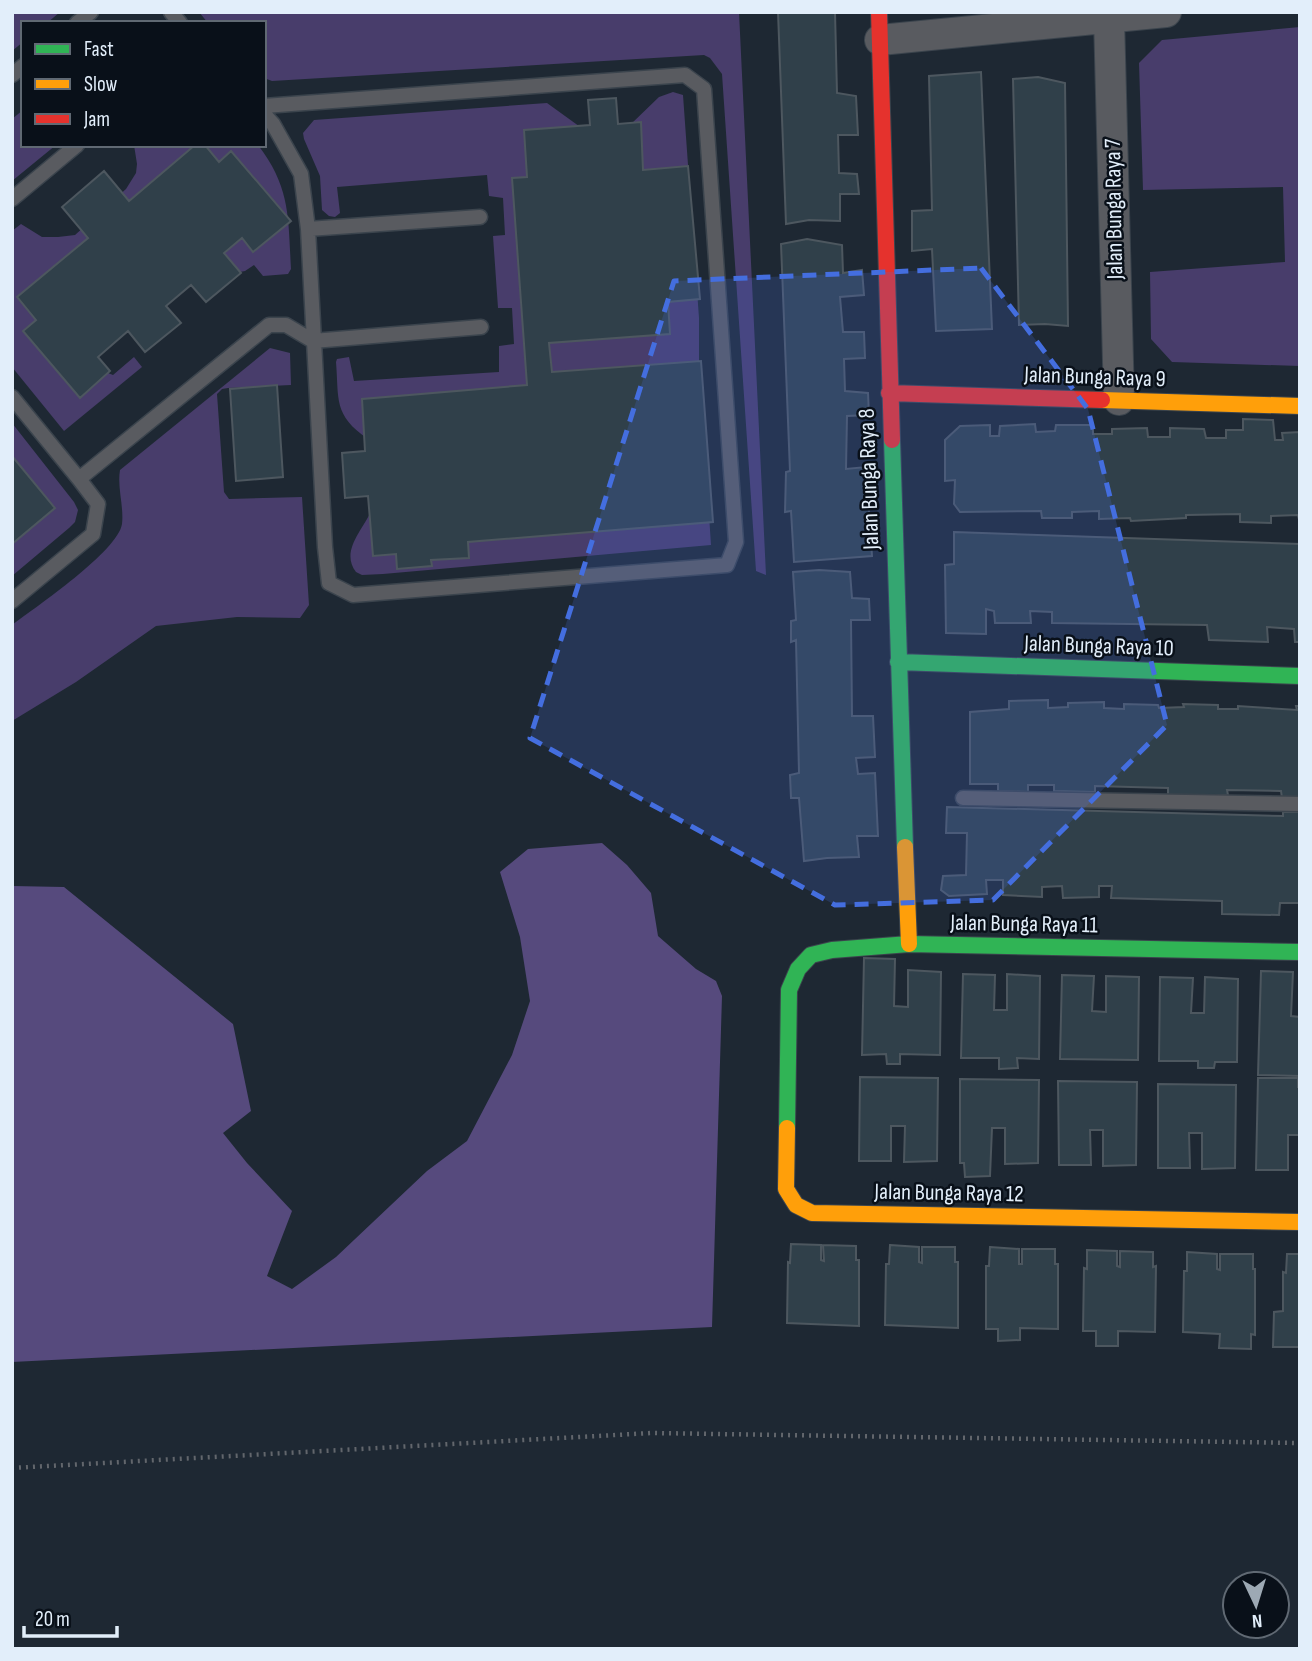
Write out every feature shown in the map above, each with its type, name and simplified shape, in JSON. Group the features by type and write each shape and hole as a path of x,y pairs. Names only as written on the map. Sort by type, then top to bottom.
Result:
{"street":[{"path":"880,26 1110,18 1166,12"},
{"name":"Jalan Bunga Raya 7","path":"1110,18 1119,400"},
{"name":"Jalan Bunga Raya 8","path":"880,26 889,393 909,944"},
{"name":"Jalan Bunga Raya 9","path":"889,393 1300,406"},
{"name":"Jalan Bunga Raya 10","path":"898,662 1300,676"},
{"name":"Jalan Bunga Raya 11","path":"787,1012 789,990 798,969 811,955 832,950 909,944 1300,952"},
{"name":"Jalan Bunga Raya 12","path":"787,1012 786,1189 796,1205 812,1213 1300,1222"}],"lane":[{"path":"266,106 685,75 704,89 736,542 727,565 353,596 329,583 308,229 301,174 266,116"},
{"path":"12,199 75,147"},
{"path":"308,229 480,217"},
{"path":"79,479 269,325 286,325 313,341 481,327"},
{"path":"12,397 98,504 93,534 12,601"},
{"path":"964,798 1300,804"}],"path":[{"path":"12,1468 652,1433 1300,1443"}],"highlighted area":[{"path":"981,268 1088,409 1167,725 993,900 835,905 530,738 674,281"}],"shaded area":[{"path":"12,12 60,12 49,21 21,21 21,44 12,51"},
{"path":"199,12 739,12 766,575 756,571 722,74 710,58 704,55 272,81 266,79 266,21 206,21"},
{"path":"1300,27 1300,366 1172,362 1151,339 1150,272 1285,262 1283,187 1143,190 1139,63 1162,40"},
{"path":"673,92 683,95 699,318 699,365 711,545 383,574 362,575 356,572 350,556 354,541 371,511 372,476 368,439 349,422 340,405 337,359 349,357 354,381 499,372 499,346 514,344 512,308 498,308 493,236 505,235 503,198 489,196 487,175 337,187 340,213 335,217 329,216 322,210 320,176 303,133 314,120 547,103 583,129 630,125 659,97"},
{"path":"21,112 21,147 54,147 12,181 12,119"},
{"path":"134,147 259,147 277,175 286,204 291,269 288,274 263,276 254,265 245,271 199,280 94,352 98,369 113,375 134,357 142,367 64,431 12,367 12,231 21,224 42,237 75,235 126,189 136,173"},
{"path":"270,348 290,353 291,385 228,388 217,394 224,492 229,499 302,497 309,605 300,618 237,617 156,626 76,682 12,721 12,625 75,578 117,535 122,524 120,470"},
{"path":"12,423 78,510 75,522 69,528 12,576"},
{"path":"602,843 627,865 651,893 658,936 696,969 716,981 722,996 712,1327 12,1362 12,886 64,887 233,1024 251,1111 223,1133 292,1211 267,1276 292,1289 336,1257 427,1171 467,1141 512,1055 530,1001 520,937 500,872 528,849"}],"building":[{"path":"778,12 835,12 837,93 856,96 858,135 838,135 839,173 857,174 859,194 840,194 840,221 809,220 786,224"},
{"path":"981,72 992,329 936,331 932,249 912,251 912,211 932,210 929,76"},
{"path":"1038,77 1065,83 1068,326 1019,325 1013,79"},
{"path":"616,98 618,124 641,122 643,170 688,166 700,299 668,302 670,334 549,343 552,372 701,361 713,522 468,542 469,558 431,560 432,566 397,569 396,554 373,556 368,496 345,498 342,453 365,451 362,399 527,385 512,178 527,177 524,130 590,125 588,100"},
{"path":"193,147 207,147 219,162 231,151 291,221 253,252 242,238 224,253 241,273 206,302 191,285 166,306 181,323 145,352 128,331 98,357 110,371 80,398 23,331 36,320 17,297 88,238 62,207 104,171 129,201"},
{"path":"807,239 842,245 843,273 862,270 864,295 840,297 843,332 864,332 865,358 844,359 845,391 868,393 869,415 847,416 846,469 866,467 872,556 794,562 791,511 785,512 786,472 790,471 781,244"},
{"path":"277,385 283,477 236,481 230,389"},
{"path":"1243,419 1273,420 1275,440 1283,440 1282,433 1300,432 1300,524 1298,515 1271,516 1271,523 1240,522 1240,514 1186,515 1186,518 1131,521 1130,518 1099,519 1099,511 1072,512 1072,518 1042,518 1041,511 960,512 954,504 955,480 945,481 945,440 960,426 990,425 990,436 999,436 1000,426 1035,424 1036,432 1055,431 1056,425 1093,425 1093,434 1112,434 1112,429 1147,428 1148,437 1170,437 1170,428 1204,429 1206,438 1226,438 1226,430 1243,430"},
{"path":"12,456 55,508 12,544"},
{"path":"954,532 1300,544 1300,642 1295,642 1294,629 1267,627 1268,642 1209,640 1207,625 1052,623 1052,612 1030,611 1031,623 995,623 994,611 986,609 986,634 946,633 945,565 954,564"},
{"path":"793,572 850,572 852,598 869,599 870,620 851,620 852,716 873,716 875,757 856,758 858,774 875,773 878,836 857,836 859,857 804,861 799,798 791,798 790,775 799,773 796,640 791,642 791,621 796,620"},
{"path":"1048,700 1048,708 1068,707 1068,703 1104,702 1104,708 1124,709 1124,704 1158,705 1159,708 1184,707 1183,704 1218,705 1218,709 1238,709 1238,706 1297,710 1296,706 1300,706 1300,798 1282,798 1281,791 1227,790 1228,795 1168,796 1168,788 1095,786 1095,792 1054,791 1054,785 1028,785 1028,792 998,791 998,784 970,784 970,712 1009,709 1009,701"},
{"path":"947,807 1283,816 1283,812 1300,812 1300,903 1280,903 1279,915 1222,914 1222,901 1111,898 1112,886 1099,886 1099,897 1063,898 1062,886 1042,887 1042,897 1003,895 1003,880 986,880 987,894 949,896 941,890 943,876 966,875 967,833 946,833"},
{"path":"864,958 895,959 894,1006 908,1007 908,970 941,972 940,1055 900,1054 900,1064 887,1064 886,1054 862,1055"},
{"path":"1261,971 1293,972 1291,1016 1300,1017 1300,1076 1258,1075"},
{"path":"963,974 995,975 994,1010 1007,1010 1007,974 1040,976 1039,1059 1017,1058 1018,1068 999,1069 999,1058 961,1058"},
{"path":"1062,975 1094,976 1092,1011 1106,1012 1106,976 1139,977 1138,1060 1060,1059"},
{"path":"1160,977 1193,978 1191,1013 1204,1013 1205,977 1238,979 1237,1062 1215,1062 1214,1068 1198,1068 1198,1061 1159,1061"},
{"path":"860,1077 938,1078 937,1161 904,1162 905,1126 891,1126 891,1161 859,1161"},
{"path":"1258,1078 1298,1078 1300,1135 1288,1135 1288,1170 1256,1170"},
{"path":"960,1079 1039,1080 1038,1163 1005,1164 1005,1128 992,1128 990,1176 965,1177 964,1163 960,1163"},
{"path":"1058,1081 1137,1082 1136,1165 1103,1166 1103,1130 1090,1130 1091,1165 1059,1165"},
{"path":"1158,1084 1236,1085 1235,1168 1202,1169 1202,1133 1189,1133 1190,1168 1158,1168"},
{"path":"791,1244 821,1245 821,1260 824,1261 823,1245 856,1246 856,1260 859,1260 859,1326 787,1323"},
{"path":"890,1245 919,1247 919,1262 922,1263 922,1247 955,1247 955,1262 958,1262 958,1328 885,1325 886,1264 889,1264"},
{"path":"990,1247 1019,1249 1019,1264 1022,1264 1022,1249 1055,1249 1055,1264 1058,1264 1058,1329 1020,1328 1020,1340 998,1341 998,1329 986,1329 986,1266 989,1266"},
{"path":"1087,1250 1117,1251 1117,1266 1120,1267 1120,1251 1153,1252 1153,1267 1156,1266 1155,1332 1118,1331 1118,1346 1096,1346 1096,1331 1083,1331 1084,1268 1087,1269"},
{"path":"1187,1252 1217,1254 1217,1269 1220,1270 1220,1254 1253,1254 1255,1335 1251,1334 1251,1349 1219,1348 1220,1334 1183,1332"},
{"path":"1287,1254 1300,1254 1300,1347 1273,1347 1274,1312 1283,1311 1283,1272 1286,1273"}],"traffic: fast":[{"path":"892,440 905,847"},
{"path":"898,662 1300,676"},
{"path":"787,1128 789,990 798,969 811,955 832,950 909,944 1300,952"}],"traffic: slow":[{"path":"1102,400 1300,406"},
{"path":"905,847 909,944"},
{"path":"787,1128 786,1189 796,1205 812,1213 1300,1222"}],"traffic: jam":[{"path":"879,12 892,440"},
{"path":"889,393 1102,400"}]}
